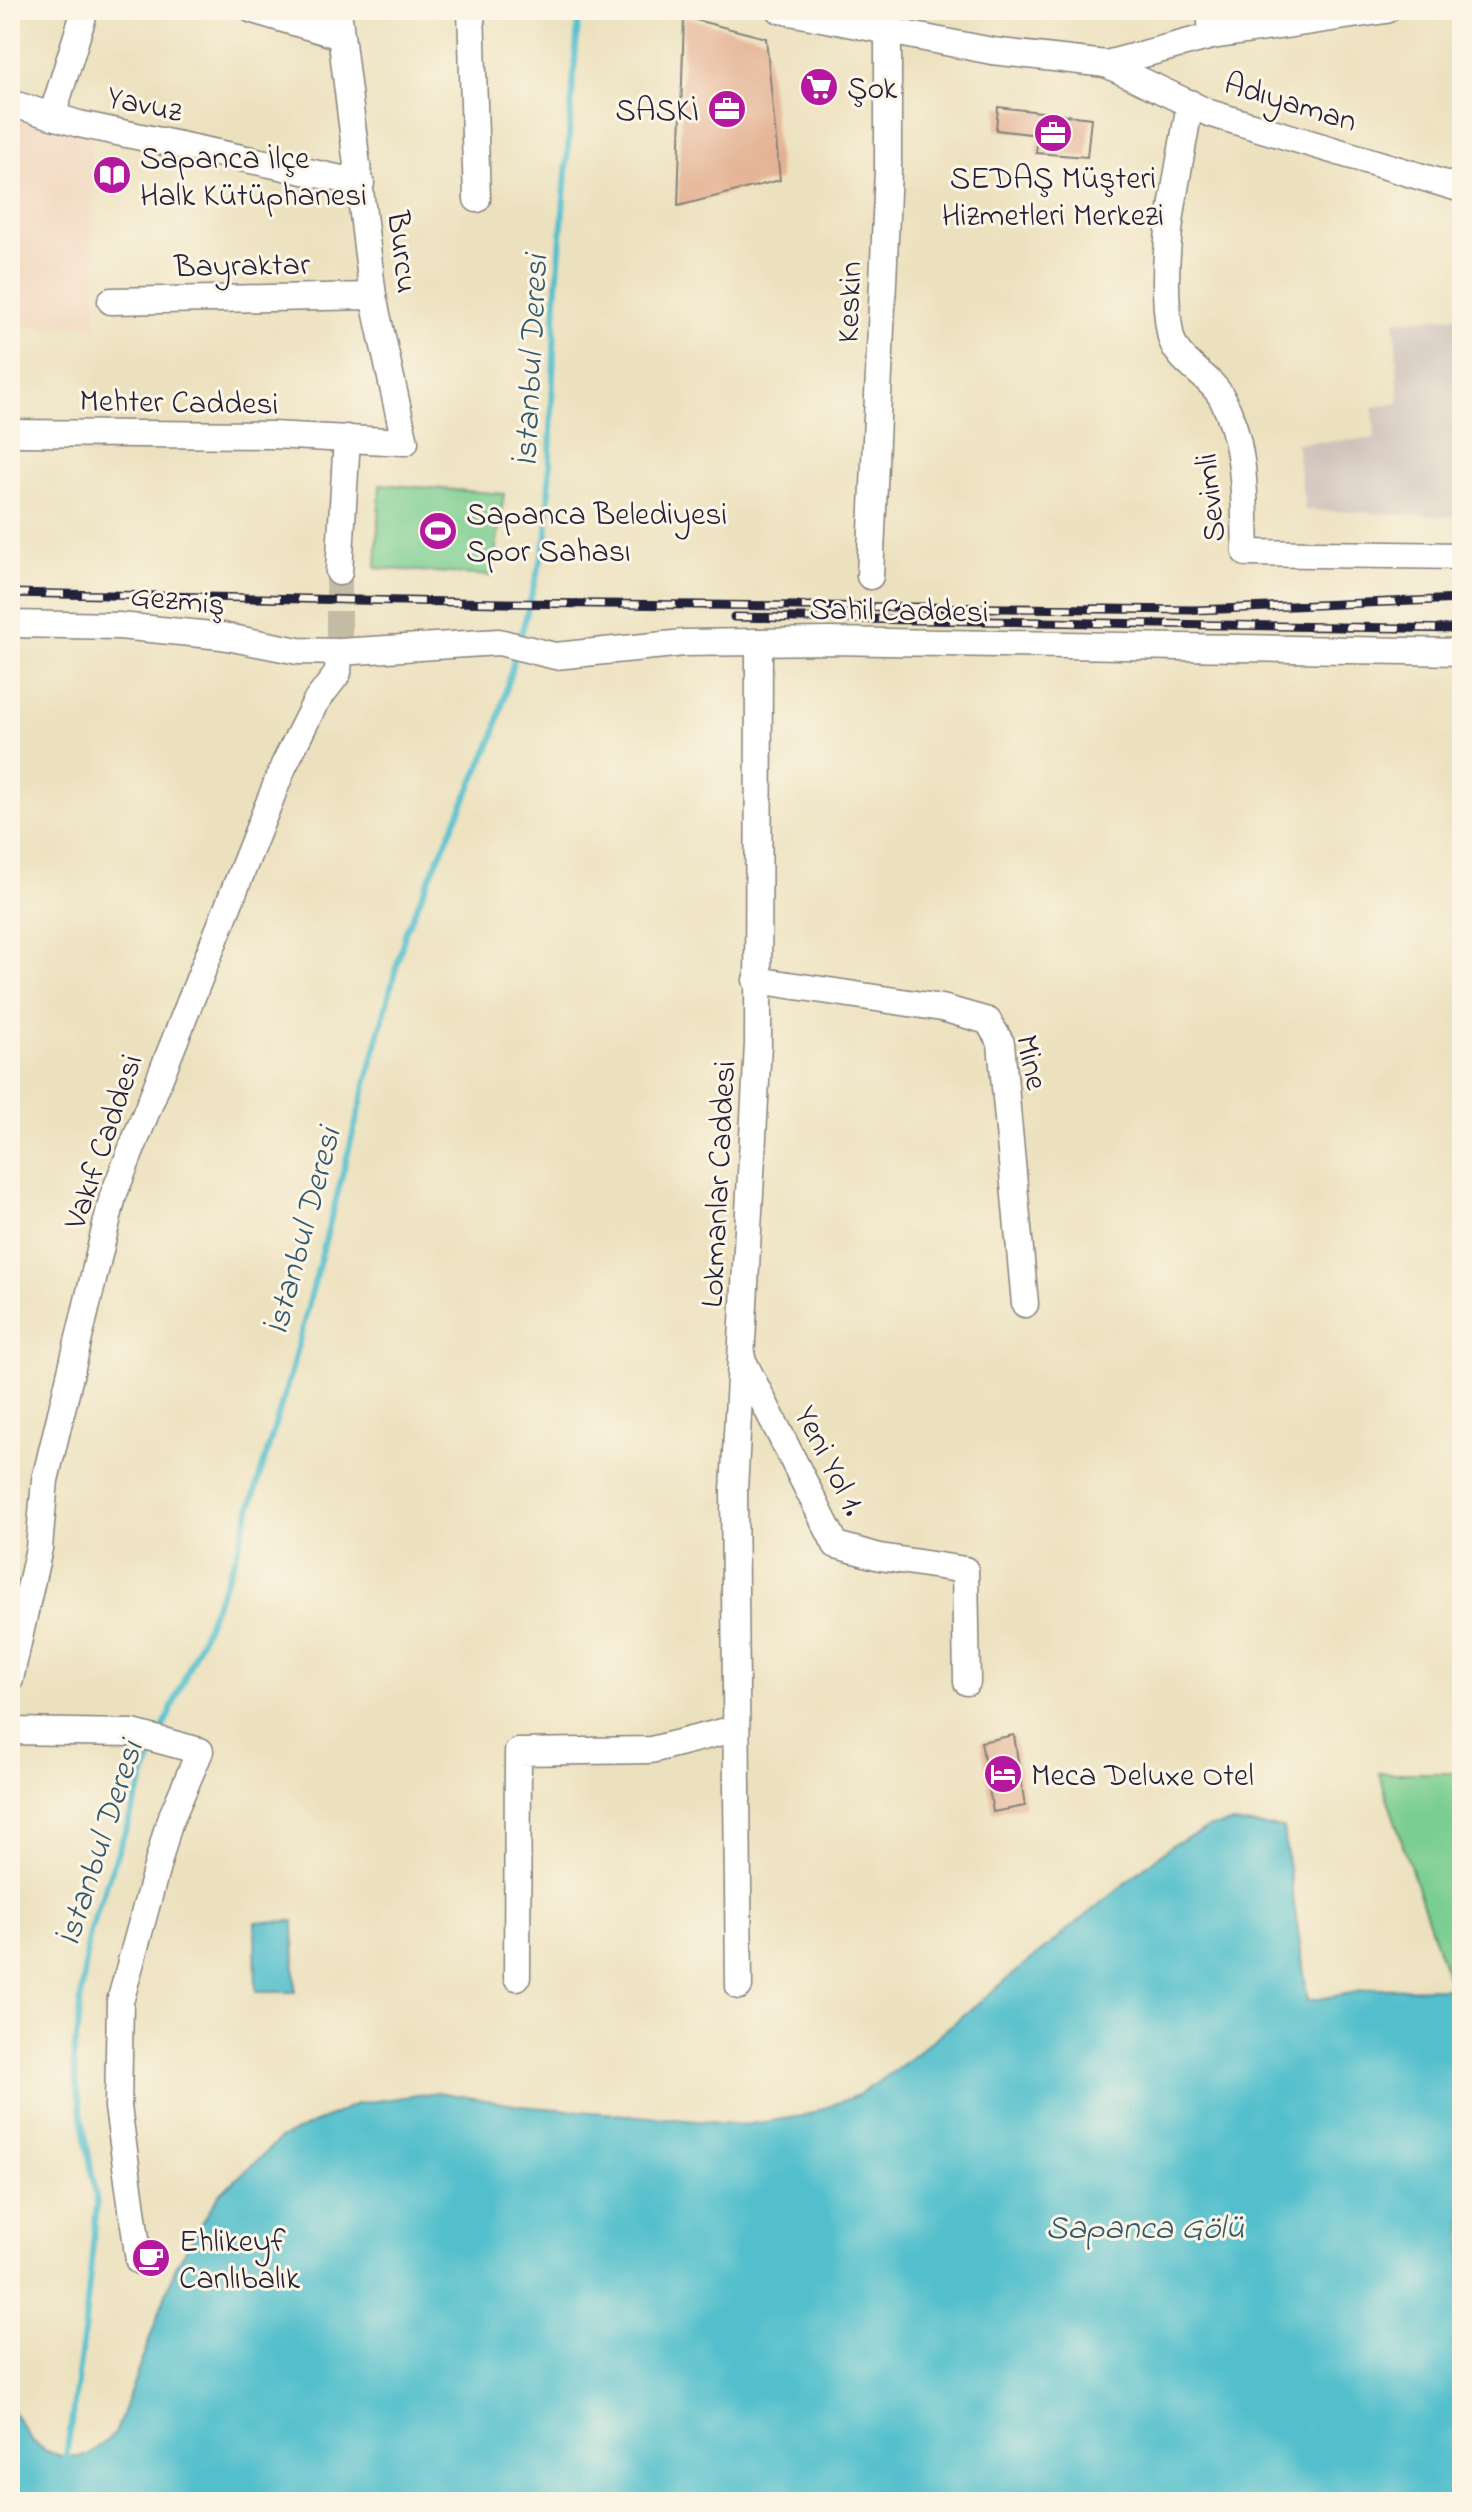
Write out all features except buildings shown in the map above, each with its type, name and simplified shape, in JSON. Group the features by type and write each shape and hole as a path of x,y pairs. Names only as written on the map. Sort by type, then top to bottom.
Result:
{"street":[{"path":"52,116 85,10"},
{"path":"253,10 339,23"},
{"path":"471,10 477,199"},
{"path":"780,10 848,17 888,32 992,51 1106,64 1211,23 1386,10"},
{"name":"Burcu","path":"339,23 373,296 405,442 347,438"},
{"name":"Keskin","path":"870,576 888,170 888,32"},
{"name":"Adıyaman","path":"1106,64 1209,113 1462,189"},
{"name":"Yavuz","path":"10,103 52,116 361,183"},
{"name":"Sevimli","path":"1190,103 1167,244 1170,335 1180,355 1221,395 1241,445 1246,553 1462,556"},
{"name":"Bayraktar","path":"111,301 373,296"},
{"name":"Mehter Caddesi","path":"10,433 347,438"},
{"path":"339,572 347,438"},
{"name":"Gezmiş","path":"10,624 119,626 222,636 298,651 339,652"},
{"name":"Sahil Caddesi","path":"339,652 499,642 555,656 684,643 759,642 1462,652"},
{"name":"Lokmanlar Caddesi","path":"739,1986 734,1729 734,1490 758,1044 759,642"},
{"name":"Vakıf Caddesi","path":"10,1679 39,1548 45,1480 113,1196 284,765 315,703 338,673 339,652"},
{"name":"Mine","path":"756,980 942,1008 988,1021 1001,1043 1025,1304"},
{"name":"Yeni Yol 1.","path":"742,1359 836,1545 880,1557 965,1570 967,1682"},
{"path":"517,1977 518,1752 651,1750 734,1729"},
{"path":"10,1731 133,1733 187,1749 120,2002 118,2107 139,2261"}],"shaded area":[{"path":"10,111 91,136 96,326 10,326"},
{"path":"1462,283 1462,517 1305,510 1296,443 1375,439 1373,407 1399,403 1395,321 1461,316"}],"green space":[{"name":"Sapanca Belediyesi Spor Sahası","path":"380,484 504,494 492,576 376,568"},
{"path":"1379,1773 1462,1773 1462,2021 1451,1988"}],"water":[{"name":"Sapanca Gölü","path":"1232,1823 1283,1828 1308,2001 1373,1989 1451,1988 1462,2021 1462,2502 10,2502 10,2407 31,2440 46,2451 65,2457 88,2455 115,2434 176,2266 219,2195 280,2139 356,2104 438,2092 521,2106 744,2125 803,2116 858,2095 896,2070 1173,1844 1211,1827"},
{"path":"294,1921 295,1992 256,1992 255,1922"}],"waterway":[{"name":"İstanbul Deresi","path":"519,642 547,537 556,299 579,10"},
{"name":"İstanbul Deresi","path":"161,1733 235,1559 291,1372 406,930 494,736 516,652"},
{"name":"İstanbul Deresi","path":"66,2457 84,2334 97,2203 73,2063 89,1933 155,1747"}],"tunnel":[{"path":"339,572 339,652"}],"railway":[{"path":"10,593 503,603 1196,610 1462,599"},
{"path":"734,617 1462,629"}],"place":[{"name":"Şok","path":"819,87"},
{"name":"SASKİ","path":"727,109"},
{"name":"SEDAŞ Müşteri Hizmetleri Merkezi","path":"1053,133"},
{"name":"Sapanca İlçe Halk Kütüphanesi","path":"112,175"},
{"name":"Sapanca Belediyesi Spor Sahası","path":"438,531"},
{"name":"Meca Deluxe Otel","path":"1003,1774"},
{"name":"Ehlikeyf Canlıbalık","path":"151,2258"}]}
